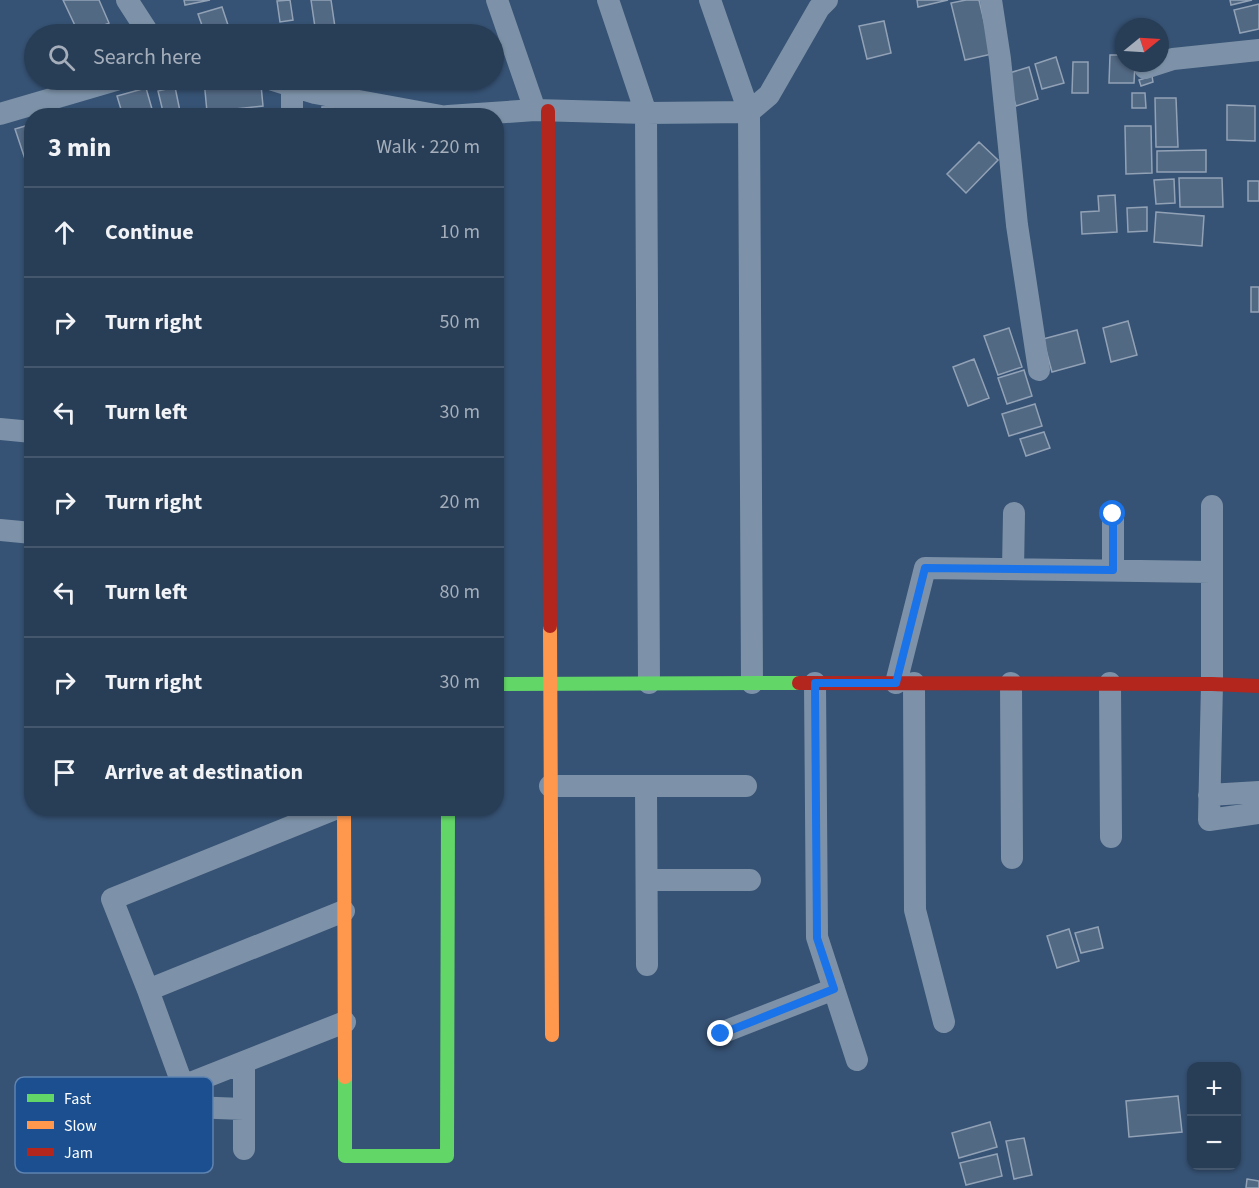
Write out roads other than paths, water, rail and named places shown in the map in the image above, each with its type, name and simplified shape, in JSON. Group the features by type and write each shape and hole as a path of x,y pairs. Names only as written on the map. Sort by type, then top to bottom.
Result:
{"street":[{"path":"126,0 142,24"},
{"path":"497,0 542,111 550,683 552,1035"},
{"path":"608,0 646,113 649,683"},
{"path":"710,0 749,112 752,683"},
{"path":"504,113 542,111 749,112 769,95 819,8 827,0"},
{"path":"991,0 1000,59 1017,225 1039,370"},
{"path":"1169,60 1259,50"},
{"path":"0,114 82,90"},
{"path":"285,90 290,108"},
{"path":"305,90 397,108"},
{"path":"0,429 24,431"},
{"path":"1212,506 1209,820 1259,813"},
{"path":"1013,569 1014,513"},
{"path":"1113,514 1113,570"},
{"path":"0,530 24,532"},
{"path":"944,1022 915,910 905,683 925,568 1211,572"},
{"path":"504,684 1011,682 1259,686"},
{"path":"1011,682 1012,858"},
{"path":"815,683 817,938 857,1060"},
{"path":"1110,683 1111,837"},
{"path":"550,786 746,786"},
{"path":"646,786 647,964"},
{"path":"1209,795 1259,792"},
{"path":"180,1077 112,899 320,816"},
{"path":"337,816 344,911 345,1156 447,1156 448,816"},
{"path":"647,880 750,880"},
{"path":"148,990 344,911"},
{"path":"721,1034 834,989"},
{"path":"206,1077 345,1022"},
{"path":"243,1149 244,1062"},
{"path":"213,1108 243,1109"}]}
